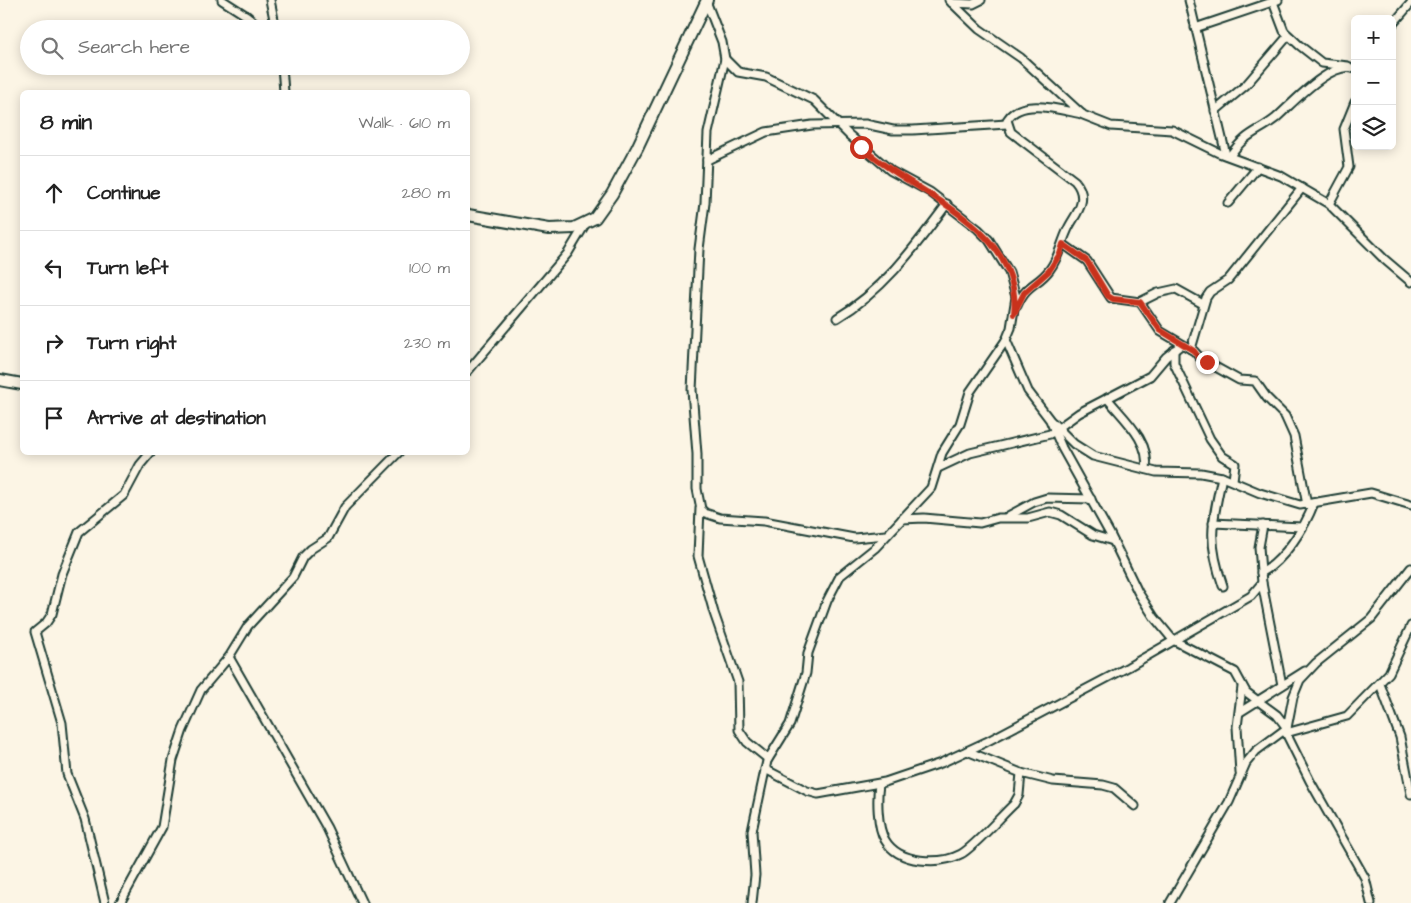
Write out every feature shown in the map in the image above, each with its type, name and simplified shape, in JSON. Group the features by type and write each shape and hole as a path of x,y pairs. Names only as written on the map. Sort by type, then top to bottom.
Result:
{"street":[{"path":"222,0 252,20"},
{"path":"270,0 274,20"},
{"path":"706,0 722,42 725,59 711,115 699,250 692,390 697,454 697,489 700,508 698,556 714,613 738,682 739,730 747,742 768,759"},
{"path":"470,215 549,229 564,229 586,223 599,214 637,148 706,0"},
{"path":"951,2 973,4 981,0"},
{"path":"1190,0 1215,111 1228,156"},
{"path":"1195,28 1275,1 1288,36 1322,63 1351,68"},
{"path":"951,2 979,29 1021,58 1083,115"},
{"path":"1396,20 1411,3"},
{"path":"1215,111 1246,85 1288,36"},
{"path":"725,59 734,70 743,74 766,77 806,95 891,172 930,192 978,229 999,255 1014,285 1016,297 1014,314"},
{"path":"1228,156 1241,140 1276,118 1311,85 1351,68"},
{"path":"283,75 284,90"},
{"path":"1329,204 1349,167 1344,129 1354,105"},
{"path":"1007,124 1013,113 1024,108 1051,108 1083,115 1111,126 1172,130 1228,156 1258,167 1302,188 1329,204 1384,259 1411,282"},
{"path":"707,160 772,130 812,125 865,124 893,130 913,130 1007,124"},
{"path":"752,903 755,875 752,830 765,769 768,759 790,724 806,673 812,638 833,587 840,576 874,548 931,488 942,453 960,424 972,386 1006,340 1014,314 1024,293 1049,271 1060,254 1080,205 1079,186 1063,170 1011,132 1007,124"},
{"path":"1228,203 1258,167"},
{"path":"1191,349 1202,316 1203,304 1210,292 1228,280 1302,188"},
{"path":"837,318 868,298 901,265 947,204"},
{"path":"470,369 568,253 586,223"},
{"path":"1063,244 1087,261 1111,298 1140,302 1158,293 1176,289 1203,304"},
{"path":"1140,302 1160,330 1181,345 1191,349 1201,359 1239,380 1255,381 1267,398 1285,416 1294,436 1310,504 1302,527 1276,563 1261,573"},
{"path":"1006,340 1028,391 1056,430 1138,592 1173,640 1235,672 1246,692 1277,715 1310,781 1365,878 1370,888 1372,903"},
{"path":"938,468 970,453 1056,430 1107,398 1150,376 1181,345"},
{"path":"1174,350 1174,362 1210,439 1224,458 1235,464 1233,480"},
{"path":"0,380 20,384"},
{"path":"1107,398 1142,442 1148,456 1146,469"},
{"path":"1056,430 1093,456 1156,472 1201,473 1233,480 1260,493 1292,503 1310,504 1371,493 1411,505"},
{"path":"105,903 85,819 67,774 62,723 36,632 46,624 52,614 62,574 79,532 124,495 140,465 148,455"},
{"path":"120,903 162,827 173,760 196,700 206,683 229,657 248,626 293,577 303,557 310,549 328,538 346,507 396,455"},
{"path":"1222,478 1213,523 1212,547 1223,586"},
{"path":"1004,518 1047,498 1091,499"},
{"path":"700,508 705,513 720,518 764,521 854,538 887,535"},
{"path":"902,519 924,518 969,523 1004,518 1028,518 1054,512 1093,535 1113,541"},
{"path":"1213,523 1302,527"},
{"path":"1263,525 1259,547 1262,583 1282,685"},
{"path":"1240,712 1316,662 1370,619 1411,568"},
{"path":"765,769 813,793 879,784 928,769 967,751 1128,667 1251,596 1262,583"},
{"path":"1170,903 1229,802 1250,756 1286,730 1343,718 1380,684 1389,673 1411,626"},
{"path":"229,657 327,828 362,903"},
{"path":"1286,730 1296,686 1316,662"},
{"path":"1380,684 1400,737 1411,794"},
{"path":"1241,775 1237,743 1242,686"},
{"path":"967,751 1021,773 1053,781 1103,784 1114,788 1135,806"},
{"path":"879,784 877,806 886,842 913,858 943,860 964,852 1014,804 1019,795 1021,773"}],"route":[{"path":"861,147 891,172 930,192 947,204 989,240 1009,272 1014,285 1016,297 1014,314 1018,303 1029,286 1049,271 1060,254 1063,244 1084,257 1108,296 1113,299 1136,300 1140,302 1160,330 1181,345 1194,351 1198,357 1207,362"}]}
